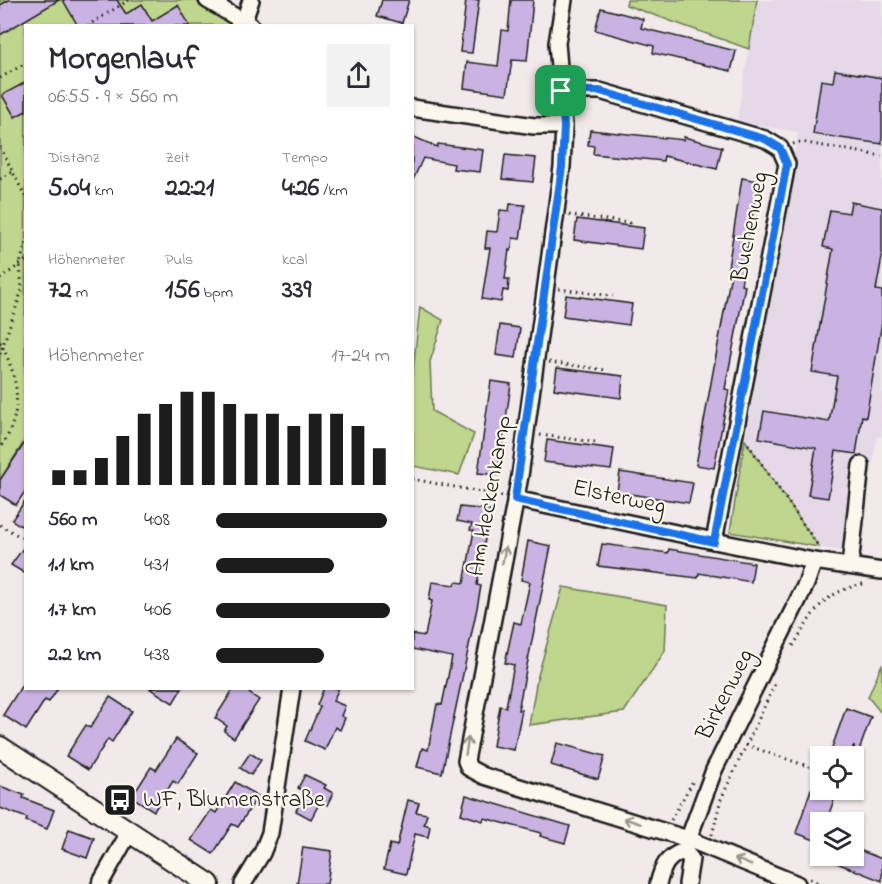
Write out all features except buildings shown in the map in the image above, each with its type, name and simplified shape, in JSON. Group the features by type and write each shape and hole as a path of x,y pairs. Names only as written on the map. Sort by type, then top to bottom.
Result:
{"street":[{"path":"207,0 247,23 251,0"},
{"name":"Am Heckenkamp","path":"564,0 557,43 564,126 556,214 526,434 465,761 469,768 484,776 686,845"},
{"name":"Buchenweg","path":"561,91 600,91 765,139 780,148 787,164 714,542"},
{"path":"414,108 534,126 564,126"},
{"path":"850,566 861,465"},
{"name":"Elsterweg","path":"515,499 714,542 882,571"},
{"name":"Birkenweg","path":"658,884 664,863 686,845 714,770 800,595 820,562"},
{"path":"243,884 262,853 270,833 292,690"},
{"path":"0,747 209,884"},
{"path":"100,884 130,831"},
{"path":"686,845 710,849 797,884"},
{"name":"Birkenweg","path":"686,845 691,859 687,884"}],"path":[{"path":"90,24 129,0"},
{"path":"0,78 24,64"},
{"path":"780,148 801,142 882,156"},
{"path":"0,147 24,194"},
{"path":"0,179 12,172"},
{"path":"556,214 629,223 629,226"},
{"path":"0,354 24,290 20,264 24,249"},
{"path":"0,279 24,261"},
{"path":"546,287 613,296"},
{"path":"0,342 16,381 16,411 0,449"},
{"path":"536,360 606,370"},
{"path":"735,425 827,559 820,562"},
{"path":"526,434 595,442"},
{"path":"414,479 515,499"},
{"path":"0,525 24,539"},
{"path":"789,654 821,602 832,594 868,582"},
{"path":"710,849 720,799 779,674"},
{"path":"746,745 810,767"}],"shaded area":[{"path":"757,0 882,0 882,437 877,437 859,554 819,547 745,440 798,132 737,122"}],"green space":[{"path":"0,0 199,0 238,24 24,24 24,442 0,480"},
{"path":"627,0 757,0 749,49 626,5"},
{"path":"420,307 443,320 430,362 432,411 474,434 459,475 414,466 414,361"},
{"path":"745,440 819,547 730,532"},
{"path":"563,587 667,605 665,651 624,712 529,725 537,679"},
{"path":"882,664 882,714 868,697"}],"place":[{"name":"WF, Blumenstraße","path":"120,800"}],"route":[{"path":"561,91 600,91 765,139 780,148 787,164 714,542 515,499 562,167 564,126 561,91"}]}
